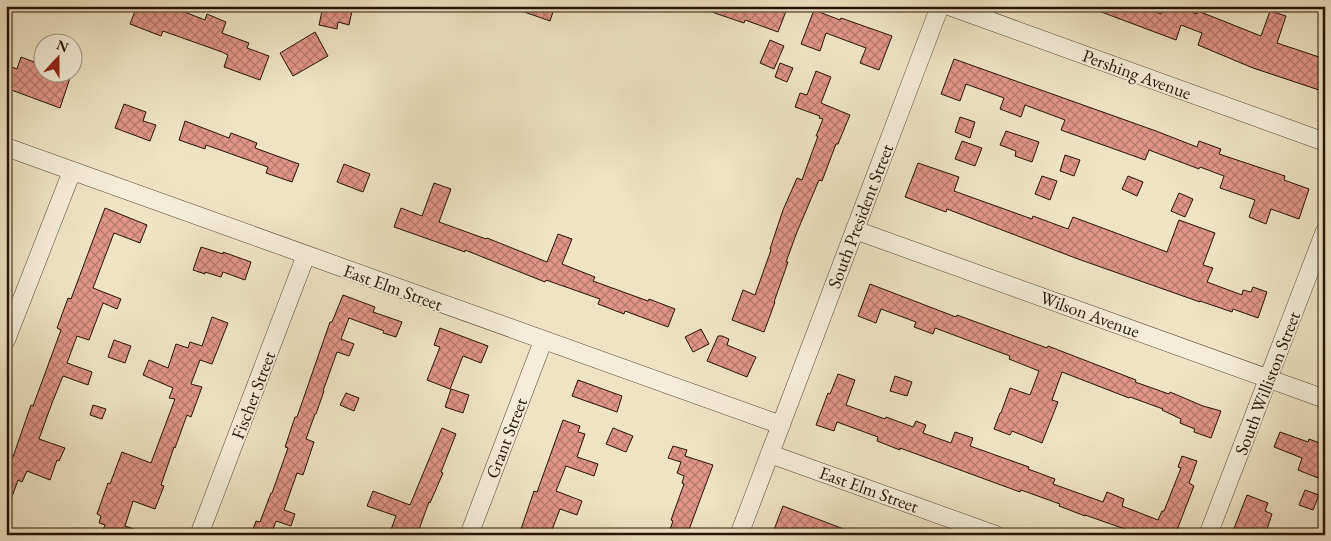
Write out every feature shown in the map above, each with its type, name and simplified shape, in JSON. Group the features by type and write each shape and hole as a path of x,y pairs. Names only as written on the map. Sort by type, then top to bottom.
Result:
{"street":[{"name":"South President Street","path":"770,454 940,6"},
{"name":"Pershing Avenue","path":"949,6 1325,142"},
{"name":"East Elm Street","path":"6,147 781,425"},
{"path":"6,340 72,171"},
{"name":"Wilson Avenue","path":"855,230 1325,398"},
{"name":"South Williston Street","path":"1208,535 1325,231"},
{"name":"Fischer Street","path":"200,535 306,256"},
{"name":"Grant Street","path":"469,535 543,341"},
{"name":"East Elm Street","path":"770,454 996,535"},
{"path":"739,535 770,454"}],"building":[{"path":"137,6 178,6 177,9 205,20 207,14 226,22 222,33 249,43 247,48 269,56 260,80 224,67 228,55 222,52 163,31 161,36 130,24"},
{"path":"323,6 353,6 349,25 338,22 337,29 319,25"},
{"path":"513,6 555,6 550,21 513,8"},
{"path":"700,6 788,6 778,32 745,20 744,23 700,8"},
{"path":"1088,6 1141,6 1161,14 1164,6 1175,6 1197,14 1198,11 1261,36 1270,11 1286,16 1277,43 1325,59 1325,92 1253,68 1198,45 1202,33 1181,25 1176,40"},
{"path":"814,10 892,36 879,70 860,63 866,48 826,33 820,51 801,44"},
{"path":"315,32 328,56 293,76 280,53"},
{"path":"770,40 784,46 774,69 760,63"},
{"path":"21,57 32,61 32,82 69,82 60,108 6,88 6,65 17,69"},
{"path":"954,59 1197,147 1199,141 1221,149 1219,154 1285,176 1284,180 1309,189 1299,219 1271,209 1266,224 1249,217 1255,200 1220,188 1224,176 1200,167 1199,169 1149,150 1145,160 1061,130 1065,120 1025,105 1021,117 1000,109 1004,98 966,84 960,101 941,94"},
{"path":"780,63 793,68 787,82 775,77"},
{"path":"816,71 831,77 821,103 850,115 838,144 836,144 822,181 819,180 797,232 764,332 732,320 743,290 755,295 783,210 797,178 802,180 818,136 816,136 823,119 819,118 820,116 795,107 800,93 807,95"},
{"path":"124,104 146,112 143,121 156,125 150,141 115,128"},
{"path":"960,117 975,122 970,138 955,132"},
{"path":"185,121 229,138 231,133 257,143 255,148 299,164 292,182 266,173 268,167 206,145 205,149 179,140"},
{"path":"1006,131 1039,142 1032,162 1015,156 1016,151 1000,145"},
{"path":"962,141 982,148 975,166 955,159"},
{"path":"1065,155 1080,160 1074,176 1060,171"},
{"path":"918,163 959,177 954,191 1032,219 1033,216 1068,229 1073,217 1167,252 1179,220 1215,233 1203,265 1213,268 1207,282 1242,295 1243,290 1251,292 1253,287 1267,292 1258,318 1233,309 1232,312 1200,302 1078,259 947,209 946,212 905,197"},
{"path":"344,164 370,174 363,192 337,182"},
{"path":"1042,176 1057,181 1050,200 1035,194"},
{"path":"1128,176 1143,182 1137,196 1122,189"},
{"path":"434,183 451,189 439,222 487,238 547,262 558,234 572,239 562,264 595,277 593,281 675,309 668,327 625,311 624,314 598,304 600,299 546,280 545,282 465,250 465,252 394,227 401,208 422,216"},
{"path":"1179,193 1193,199 1185,217 1171,211"},
{"path":"105,208 147,225 140,243 114,233 93,288 121,299 117,309 103,303 89,340 77,336 67,363 92,372 88,385 63,376 39,439 65,448 59,461 57,460 50,480 27,471 22,482 18,480 8,508 6,507 6,477 31,405 33,406 61,330 57,328 68,298 71,299"},
{"path":"201,247 223,254 223,252 251,262 245,280 223,272 221,277 193,270"},
{"path":"870,284 956,317 957,315 1047,348 1048,346 1136,380 1135,382 1169,394 1170,392 1203,406 1221,411 1211,438 1194,432 1195,429 1180,423 1181,419 1163,409 1062,372 1052,400 1058,402 1042,443 1012,431 1010,435 994,429 1010,388 1030,395 1039,371 1009,359 1010,356 935,328 933,334 914,327 916,322 881,309 876,323 858,316"},
{"path":"343,295 375,307 373,312 402,322 396,337 349,318 341,339 354,344 349,356 337,352 306,439 314,442 303,475 297,473 284,510 295,514 291,526 276,521 271,535 251,535 256,521 260,522 272,493 288,448 285,447 295,417 297,417 330,322 332,322"},
{"path":"212,317 228,323 212,364 200,360 191,384 202,387 191,417 187,415 174,447 161,485 164,486 155,509 133,501 125,526 145,533 145,535 101,535 105,525 99,523 101,516 97,514 122,452 151,463 175,399 169,398 173,388 143,375 149,360 168,368 176,344 188,348 190,342 202,346"},
{"path":"440,328 488,346 481,363 463,356 450,389 427,380 440,347 434,345"},
{"path":"701,329 709,344 693,352 685,337"},
{"path":"718,336 729,339 727,345 756,357 747,377 707,361"},
{"path":"114,340 131,346 125,363 108,357"},
{"path":"838,374 855,380 846,405 913,427 916,421 926,425 923,433 951,443 955,432 973,438 970,446 1029,467 1028,469 1055,479 1053,484 1103,502 1107,492 1124,499 1122,506 1158,520 1162,511 1164,511 1181,468 1178,467 1182,456 1197,461 1189,483 1194,486 1175,535 1142,535 1085,516 1059,506 1060,504 1021,490 1020,492 900,448 900,450 877,441 878,437 837,422 834,431 816,425 828,393 830,394"},
{"path":"895,376 912,382 907,396 890,391"},
{"path":"578,380 622,396 617,412 572,396"},
{"path":"451,389 469,395 463,413 445,407"},
{"path":"346,393 359,398 354,411 340,405"},
{"path":"93,405 106,409 102,419 90,415"},
{"path":"563,420 580,426 578,432 585,434 577,457 598,464 594,476 566,466 556,491 582,501 577,515 560,509 550,535 519,535 534,491 537,492"},
{"path":"442,428 456,434 441,472 443,473 429,502 417,535 389,535 396,516 367,506 373,491 410,505"},
{"path":"613,428 633,436 626,452 606,444"},
{"path":"1280,432 1308,442 1309,439 1325,445 1325,461 1318,478 1298,470 1302,458 1274,447"},
{"path":"673,446 687,450 685,456 713,465 687,535 668,535 673,521 671,520 684,484 682,483 684,476 677,473 681,462 668,458"},
{"path":"1305,490 1319,495 1313,510 1299,505"},
{"path":"1247,495 1268,503 1265,511 1272,514 1265,535 1243,535 1233,531"},
{"path":"783,506 857,534 857,535 772,535"}]}
